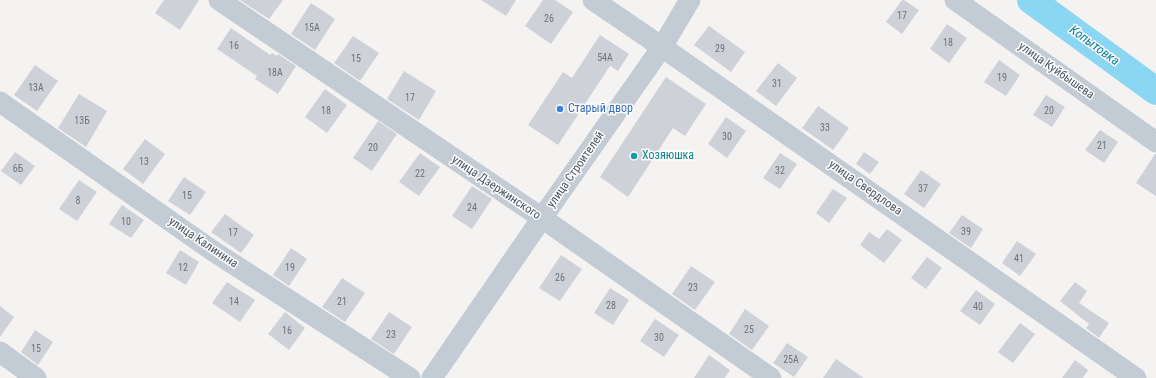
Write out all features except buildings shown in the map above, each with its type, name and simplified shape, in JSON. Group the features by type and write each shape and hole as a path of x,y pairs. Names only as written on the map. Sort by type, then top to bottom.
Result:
{"street":[{"name":"улица Дзержинского","path":"219,0 542,218 771,378"},
{"name":"улица Свердлова","path":"593,0 1136,378"},
{"name":"улица Строителей","path":"432,378 662,47 690,0"},
{"name":"улица Куйбышева","path":"955,0 1156,142"},
{"name":"улица Калинина","path":"0,102 213,251 410,378"},
{"path":"0,352 36,378"}],"waterway":[{"name":"Копытовка","path":"1031,0 1156,91"}],"place":[{"name":"Старый двор","path":"560,109"},
{"name":"Хозяюшка","path":"634,156"}]}
